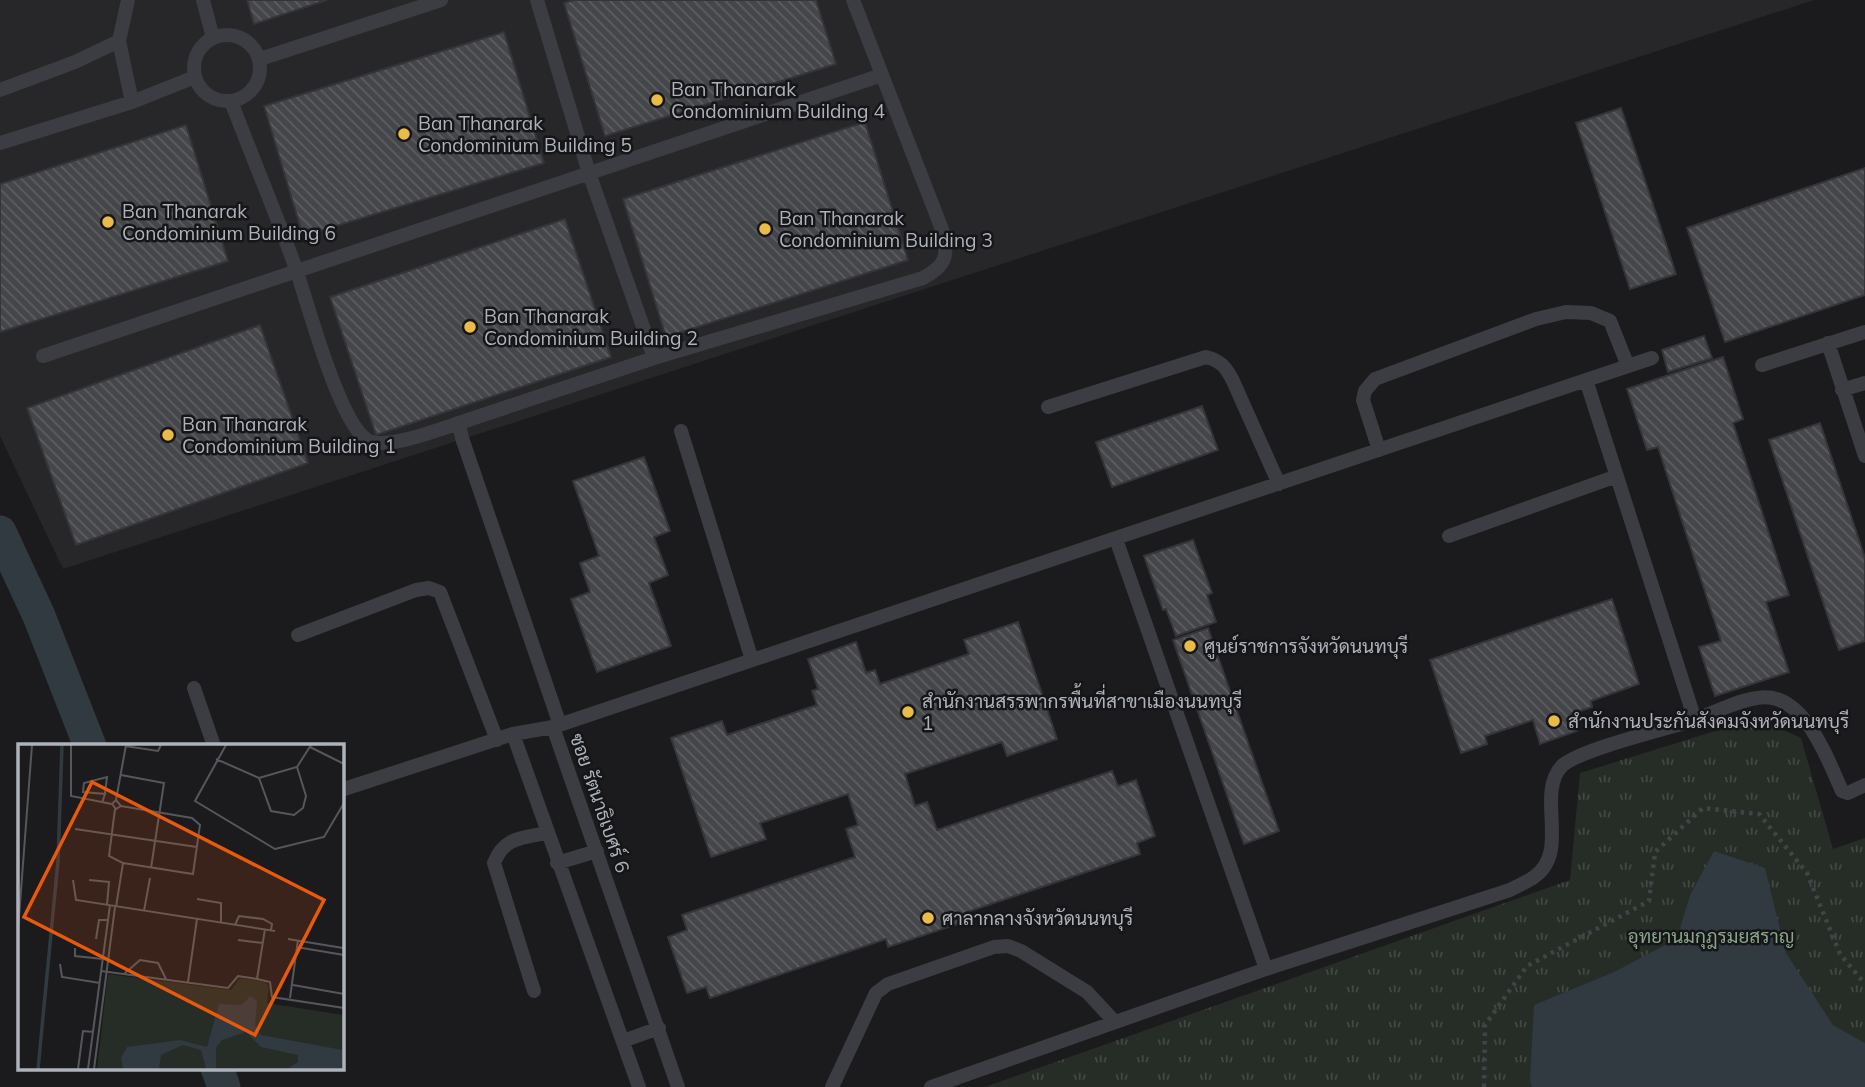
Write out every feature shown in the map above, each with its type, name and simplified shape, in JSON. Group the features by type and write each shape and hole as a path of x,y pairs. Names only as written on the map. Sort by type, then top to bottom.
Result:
{"lane":[{"path":"128,0 119,41 132,102"},
{"path":"203,0 213,38"},
{"path":"260,59 442,0"},
{"path":"537,0 589,173 654,358"},
{"path":"231,101 296,270 326,363 350,418 367,440 383,443 428,434 654,358 923,278 938,270 943,264 947,247 943,232 853,0"},
{"path":"236,36 255,49 260,59 258,82 251,92 242,98 219,100 200,88 194,65 197,54 213,38 236,36"},
{"path":"0,90 75,62 119,41"},
{"path":"43,356 882,75"},
{"path":"0,142 132,102 195,77"},
{"path":"1378,450 1363,400 1365,391 1375,379 1536,319 1566,312 1591,313 1610,321 1628,366"},
{"path":"1762,365 1865,332"},
{"path":"1828,343 1865,456"},
{"path":"1048,407 1206,357 1216,360 1225,366 1229,373 1279,484"},
{"path":"459,423 557,726 1652,358"},
{"path":"1586,380 1695,720"},
{"path":"1842,390 1865,383"},
{"path":"681,431 752,660"},
{"path":"1449,536 1617,476"},
{"path":"1116,540 1266,969"},
{"path":"298,635 416,590 434,589 440,592 497,740"},
{"path":"194,688 213,744"},
{"path":"931,1087 1266,969 1510,890 1536,876 1551,855 1553,782 1563,766 1581,755 1756,698 1772,696 1787,704 1814,730 1842,791 1848,793 1865,785"},
{"name":"ซอย รัตนาธิเบศร์ 6","path":"343,789 513,734 557,726 678,1087"},
{"path":"513,734 639,1087"},
{"path":"534,992 494,863 503,845 515,839 547,833"},
{"path":"557,863 597,851"},
{"path":"832,1087 876,993 888,984 994,947 1008,946 1021,951 1087,992 1114,1021"},
{"path":"623,1041 659,1028"}],"path":[{"path":"1483,1087 1485,1025 1527,966 1649,901 1655,852 1703,808 1759,814 1807,873 1840,954 1865,984"}],"shaded area":[{"path":"0,0 1814,0 63,569 0,436"},
{"path":"1714,851 1765,868 1786,953 1833,1025 1865,1043 1865,1087 1532,1087 1530,1080 1534,1005 1614,972 1677,939 1690,895"}],"green space":[{"name":"อุทยานมกุฎรมยสราญ","path":"1757,718 1801,738 1833,849 1865,838 1865,1087 985,1087 1570,880 1580,773"}],"building":[{"path":"247,0 327,0 254,24"},
{"name":"Ban Thanarak Condominium Building 4","path":"574,0 816,0 836,64 605,136 564,3"},
{"name":"Ban Thanarak Condominium Building 5","path":"504,32 544,163 303,236 264,106"},
{"path":"1621,108 1676,274 1630,289 1576,123"},
{"name":"Ban Thanarak Condominium Building 3","path":"865,122 908,260 666,337 623,199"},
{"name":"Ban Thanarak Condominium Building 6","path":"186,125 228,261 0,332 0,184"},
{"path":"1865,168 1865,295 1725,342 1687,228"},
{"name":"Ban Thanarak Condominium Building 2","path":"565,219 611,357 376,435 330,297"},
{"name":"Ban Thanarak Condominium Building 1","path":"260,325 308,463 76,545 27,408"},
{"path":"1704,336 1712,358 1668,372 1662,350"},
{"path":"1723,357 1743,419 1733,423 1789,595 1766,602 1789,672 1715,696 1699,647 1721,641 1658,447 1647,450 1627,389"},
{"path":"1202,406 1218,450 1112,487 1096,442"},
{"path":"1820,423 1865,558 1865,641 1839,650 1769,440"},
{"path":"644,457 670,531 654,537 668,575 649,583 671,646 597,672 571,599 590,592 580,563 599,556 573,481"},
{"path":"1193,540 1212,593 1207,595 1216,622 1176,636 1166,609 1163,610 1144,556"},
{"path":"1612,599 1639,684 1591,701 1592,707 1571,714 1577,731 1540,744 1533,720 1485,736 1487,744 1461,753 1430,660"},
{"path":"1018,622 1057,739 1007,756 1002,742 905,774 915,806 927,802 937,830 1112,771 1118,786 1136,780 1155,836 1137,843 1140,854 967,912 970,920 888,947 886,939 710,998 706,987 687,993 668,937 687,930 682,915 855,857 846,829 858,825 848,794 760,823 766,839 711,857 671,738 722,721 727,735 817,705 812,691 818,689 808,659 856,642 866,673 875,670 880,684 969,654 964,640"},
{"path":"1208,628 1279,831 1244,844 1173,640"}],"waterway":[{"path":"0,532 39,616 89,744"},
{"path":"218,1070 224,1087"}],"place":[{"name":"Ban Thanarak Condominium Building 4","path":"657,100"},
{"name":"Ban Thanarak Condominium Building 5","path":"404,134"},
{"name":"Ban Thanarak Condominium Building 6","path":"108,222"},
{"name":"Ban Thanarak Condominium Building 3","path":"765,229"},
{"name":"Ban Thanarak Condominium Building 2","path":"470,327"},
{"name":"Ban Thanarak Condominium Building 1","path":"168,435"},
{"name":"ศูนย์ราชการจังหวัดนนทบุรี","path":"1190,646"},
{"name":"สำนักงานสรรพากรพื้นที่สาขาเมืองนนทบุรี 1","path":"908,712"},
{"name":"สำนักงานประกันสังคมจังหวัดนนทบุรี","path":"1554,721"},
{"name":"ศาลากลางจังหวัดนนทบุรี","path":"928,918"}]}
